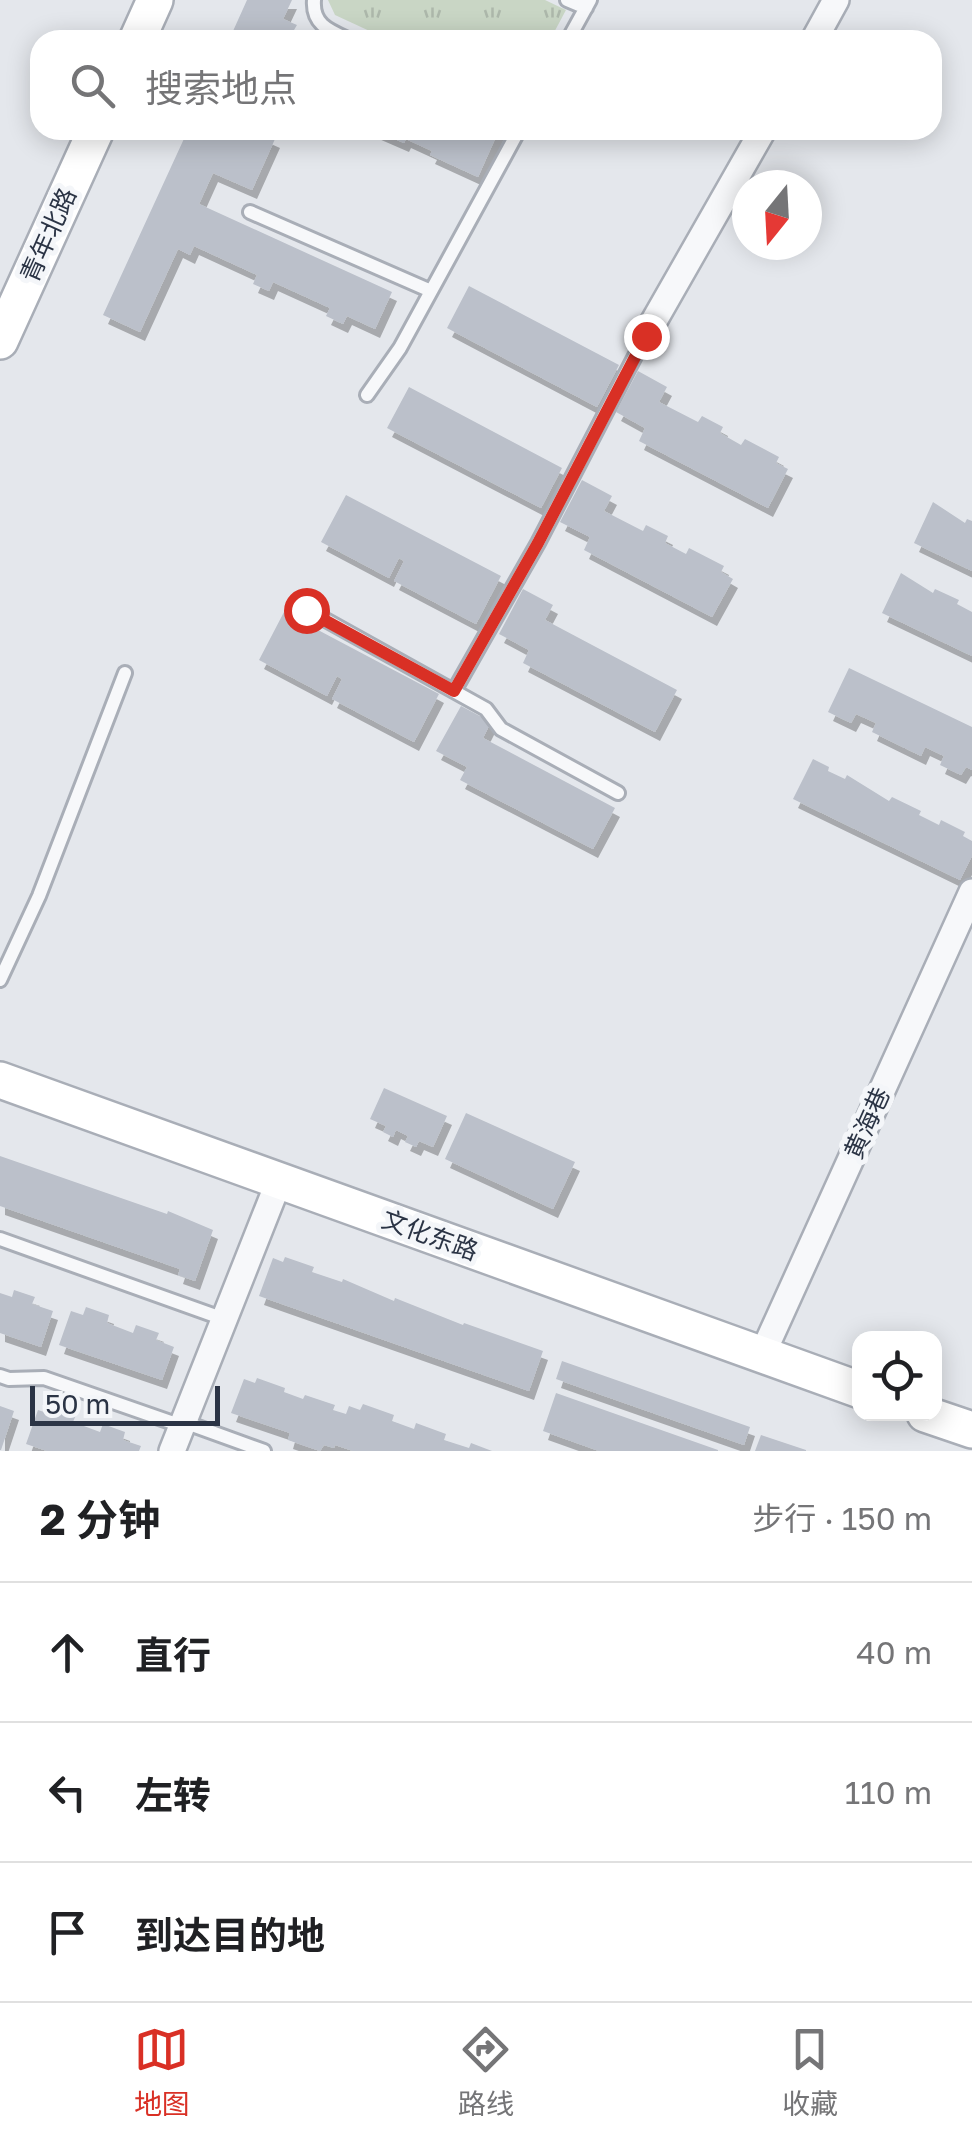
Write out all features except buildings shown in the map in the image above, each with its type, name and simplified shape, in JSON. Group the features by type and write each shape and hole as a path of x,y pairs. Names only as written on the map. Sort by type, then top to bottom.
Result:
{"street":[{"path":"142,30 155,0"},
{"path":"820,30 836,0"},
{"name":"青年北路","path":"0,341 91,140"},
{"path":"646,336 757,140"},
{"name":"黄海巷","path":"762,1355 972,892"},
{"name":"文化东路","path":"0,1080 852,1387"},
{"path":"172,1451 279,1180"},
{"path":"942,1420 972,1430"}],"lane":[{"path":"314,0 316,18 328,30"},
{"path":"567,0 588,4 574,30"},
{"path":"368,395 400,348 514,140"},
{"path":"250,212 431,291"},
{"path":"454,691 538,543 646,336"},
{"path":"306,610 486,709 501,729 618,793"},
{"path":"0,980 39,896 125,673"},
{"path":"0,1239 224,1319"},
{"path":"0,1376 44,1378 264,1451"}],"green space":[{"path":"328,0 545,0 566,10 555,30 367,30 335,15"}],"route":[{"path":"306,610 454,691 538,543 646,336"}]}
